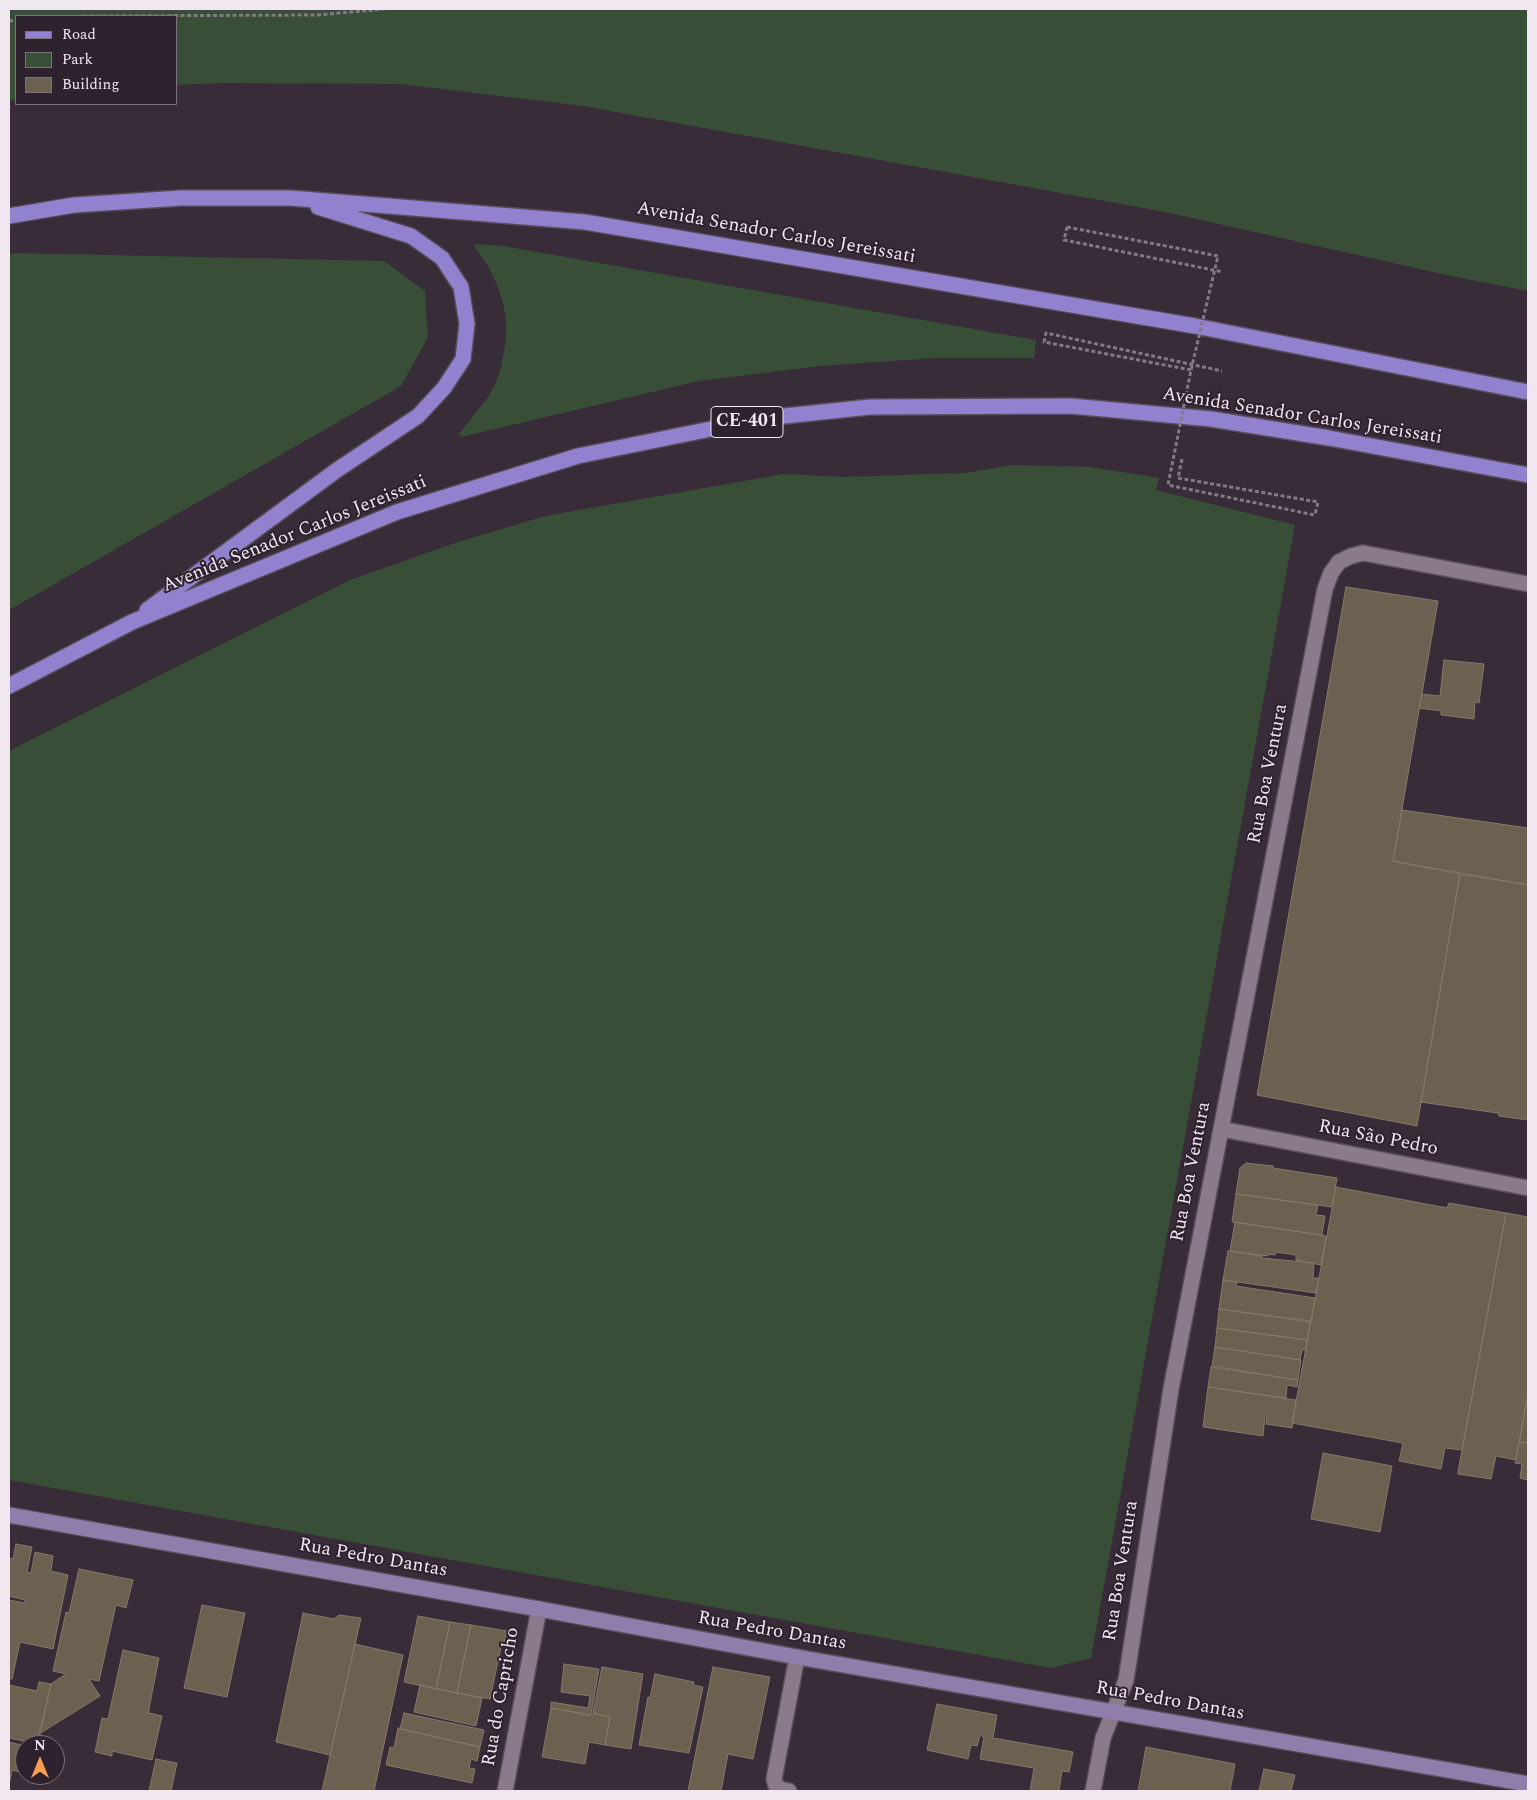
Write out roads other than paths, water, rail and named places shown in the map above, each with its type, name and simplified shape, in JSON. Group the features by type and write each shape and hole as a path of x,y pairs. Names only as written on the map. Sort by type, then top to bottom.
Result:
{"main road":[{"name":"Avenida Senador Carlos Jereissati","path":"9,216 74,205 181,198 290,198 585,222 1195,326 1528,392"},
{"path":"132,622 337,470 418,416 444,388 463,359 466,324 461,287 442,258 411,236 290,198"},
{"name":"Avenida Senador Carlos Jereissati","path":"9,686 132,622 397,512 578,456 765,418 889,406 1071,406 1211,420 1329,438 1528,475"},
{"name":"Rua Pedro Dantas","path":"9,1515 797,1657 1528,1784"}],"street":[{"name":"Rua Boa Ventura","path":"1093,1791 1103,1738 1126,1680 1171,1389 1325,589 1331,573 1339,562 1363,553 1528,584"},
{"name":"Rua São Pedro","path":"1221,1129 1528,1188"},
{"name":"Rua do Capricho","path":"505,1791 539,1609"},
{"path":"789,1791 776,1786 774,1780 797,1657"}]}
